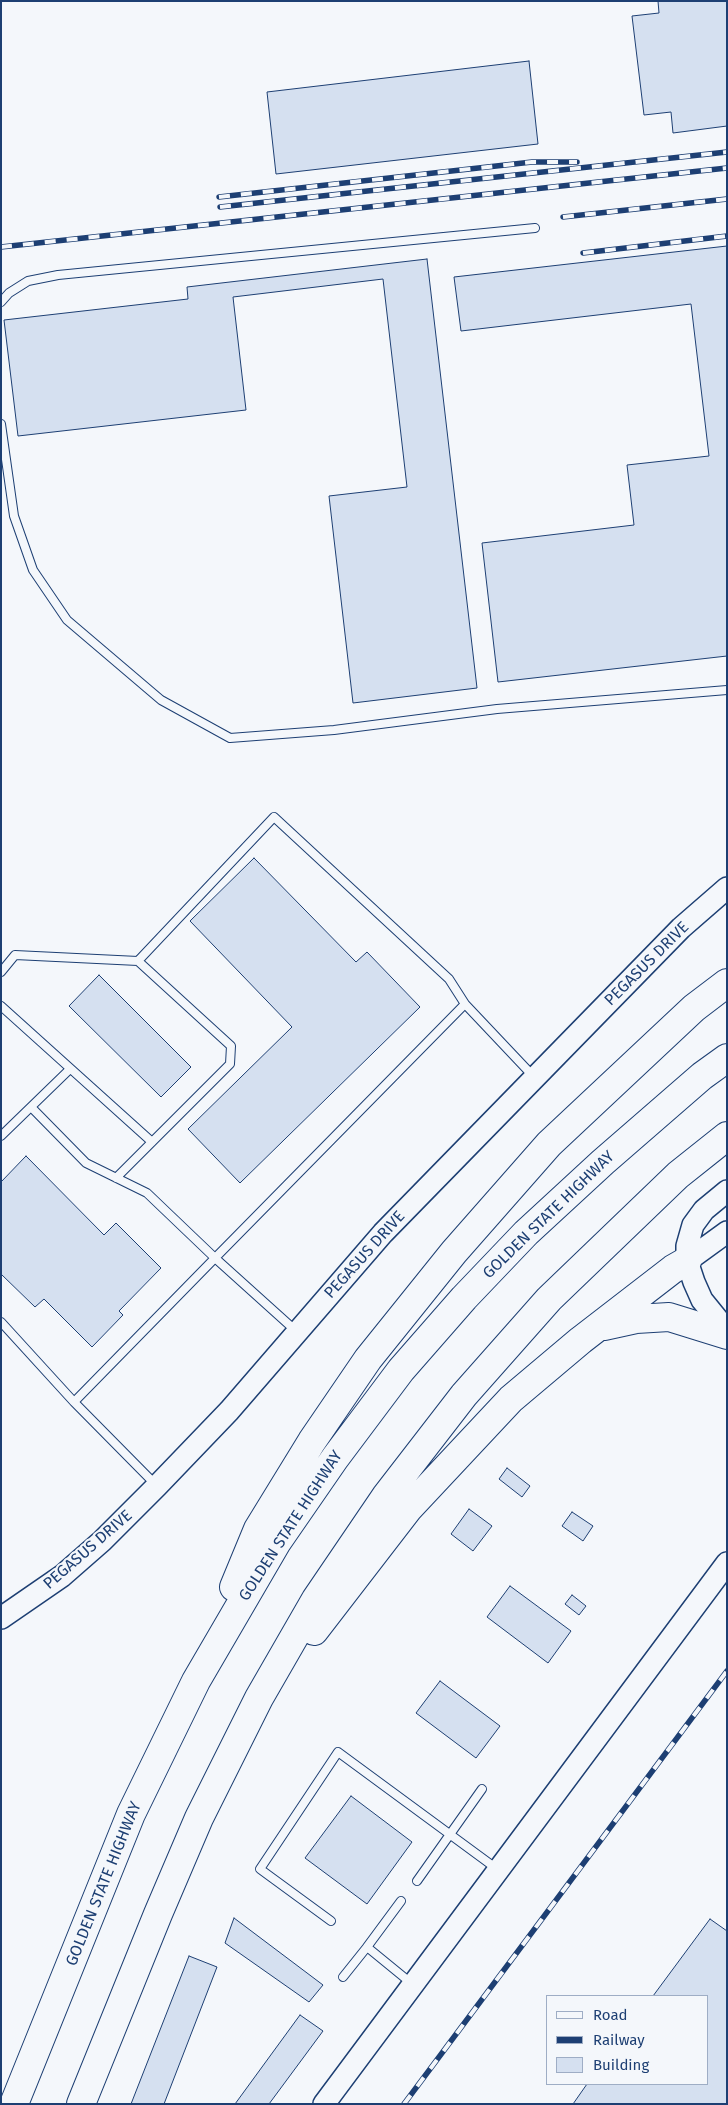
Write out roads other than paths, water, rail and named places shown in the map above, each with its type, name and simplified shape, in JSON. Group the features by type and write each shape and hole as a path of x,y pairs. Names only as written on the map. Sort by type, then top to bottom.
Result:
{"highway":[{"path":"196,1681 258,1529 312,1441 368,1359 454,1252 549,1144 694,1008 727,983"},
{"name":"GOLDEN STATE HIGHWAY","path":"14,2104 131,1814 196,1681 277,1542 335,1458 401,1370 464,1298 526,1233 610,1156 702,1076 727,1058"},
{"path":"81,2104 158,1914 192,1836 259,1698 316,1599 386,1496 464,1395 549,1298 678,1175 727,1136"},
{"path":"259,1698 337,1602 408,1509 511,1399 596,1329 673,1269 688,1260"},
{"path":"596,1329 636,1319 669,1316 727,1335"}],"street":[{"name":"PEGASUS DRIVE","path":"1,1618 62,1576 157,1486 229,1411 383,1234 681,928 727,888"},
{"path":"727,1191 704,1210 693,1225 687,1246 688,1260 694,1282 702,1300 727,1331"},
{"path":"688,1260 727,1232"},
{"path":"324,2104 727,1562"}],"lane":[{"path":"1,302 9,293 28,281 58,275 535,228"},
{"path":"1,424 14,516 33,570 67,620 161,700 230,738 334,730 497,709 727,690"},
{"path":"138,960 274,817 449,979 464,1004 536,1078"},
{"path":"1,972 15,955 138,960 231,1046 230,1064 116,1178"},
{"path":"74,1402 464,1004"},
{"path":"1,1006 152,1142"},
{"path":"1,1136 70,1069"},
{"path":"31,1107 86,1163 147,1193 215,1258 298,1332"},
{"path":"1,1322 74,1402 157,1486"},
{"path":"331,1921 260,1869 338,1752 497,1869"},
{"path":"417,1880 482,1789"},
{"path":"344,1977 402,1901"},
{"path":"367,1947 413,1984"}],"railway":[{"path":"220,207 727,152"},
{"path":"219,197 532,162 577,162"},
{"path":"1,247 727,168"},
{"path":"563,217 727,199"},
{"path":"583,253 727,236"},
{"path":"404,2104 727,1671"}]}
